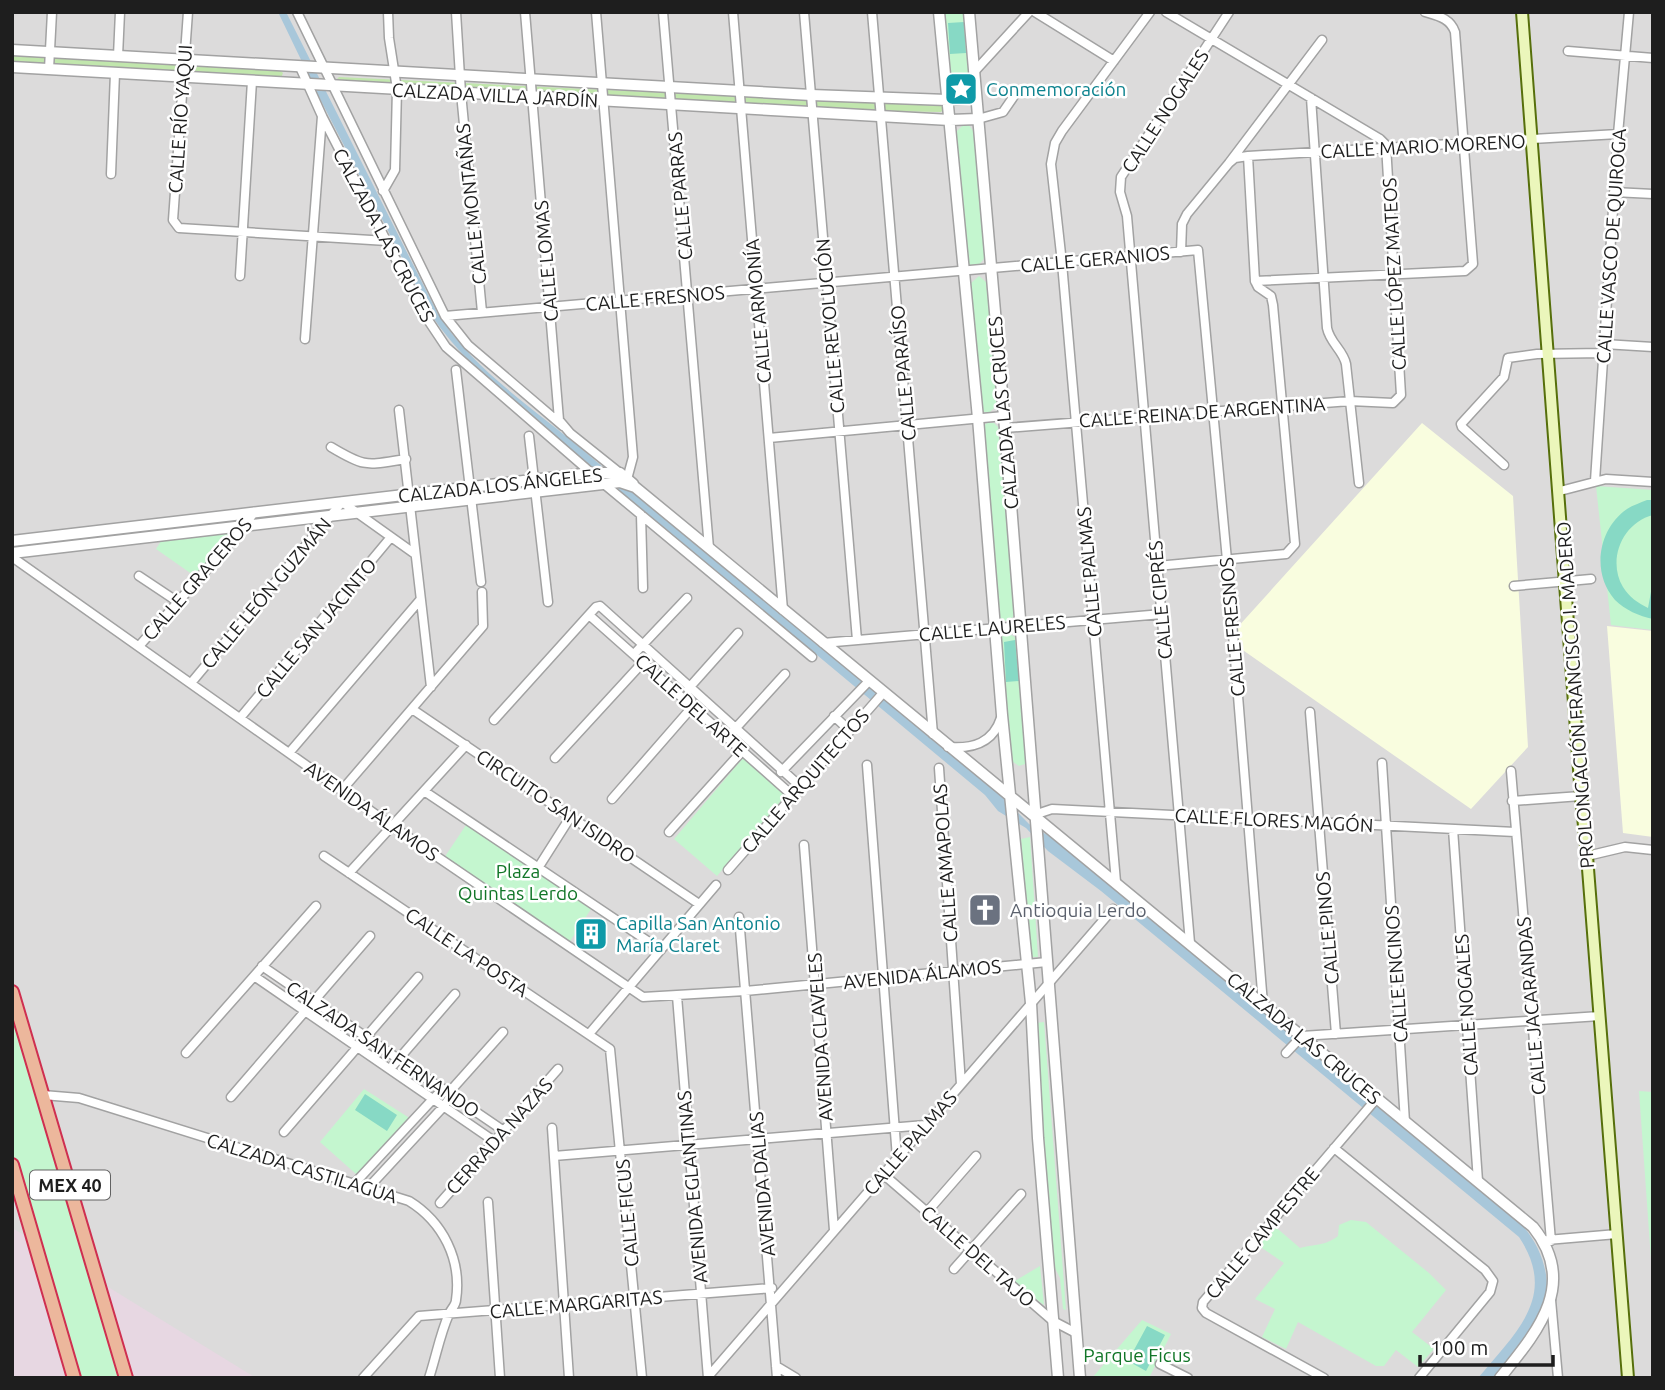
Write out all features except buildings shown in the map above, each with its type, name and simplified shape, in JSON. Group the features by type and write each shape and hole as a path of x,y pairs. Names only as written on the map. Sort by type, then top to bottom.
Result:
{"highway":[{"name":"MEX 40","path":"12,992 126,1378"},
{"name":"MEX 40","path":"12,1165 74,1378"}],"main road":[{"name":"PROLONGACIÓN FRANCISCO I. MADERO","path":"1522,12 1628,1378"}],"street":[{"path":"48,69 52,12"},
{"path":"118,56 120,12"},
{"name":"CALLE RÍO YAQUI","path":"188,12 173,220 179,228 243,232"},
{"name":"CALZADA LAS CRUCES","path":"297,12 444,316 468,345 563,426"},
{"path":"383,191 394,170 397,89 388,12"},
{"name":"CALLE MONTAÑAS","path":"456,12 482,312"},
{"name":"CALLE LOMAS","path":"525,12 558,411 563,426"},
{"path":"563,426 620,481 633,457 596,12"},
{"name":"CALLE PARRAS","path":"663,12 709,548"},
{"name":"CALLE ARMONÍA","path":"733,12 783,610"},
{"name":"CALLE REVOLUCIÓN","path":"804,12 857,639"},
{"name":"CALLE PARAÍSO","path":"872,12 933,734"},
{"name":"CALZADA LAS CRUCES","path":"939,12 978,418 1002,715 1031,1003 1038,1138 1058,1378"},
{"name":"CALZADA LAS CRUCES","path":"969,12 1005,428 1080,1378"},
{"path":"974,72 1029,12"},
{"path":"1035,12 1114,61"},
{"name":"CALLE PALMAS","path":"1116,882 1051,164 1052,153 1062,131 1150,12"},
{"path":"1166,12 1380,139 1386,148"},
{"name":"CALLE NOGALES","path":"1131,257 1126,207 1120,192 1121,177 1228,12"},
{"path":"1255,281 1465,271 1474,264 1455,32 1447,20 1425,12"},
{"name":"CALLE VASCO DE QUIROGA","path":"1595,481 1618,134 1629,12"},
{"path":"1181,252 1182,224 1187,214 1322,40"},
{"name":"CALZADA VILLA JARDÍN","path":"12,50 811,95 976,99"},
{"path":"1569,51 1653,58"},
{"name":"CALZADA VILLA JARDÍN","path":"12,67 950,121 978,119"},
{"name":"CALZADA LAS CRUCES","path":"300,67 322,116 424,314 446,347 593,473 620,481 709,548 948,747 1190,943 1375,1101 1405,1122 1532,1227 1547,1240 1553,1275 1551,1300"},
{"path":"111,174 115,73"},
{"path":"240,276 252,81"},
{"path":"978,119 1003,112 1014,96"},
{"path":"1311,98 1327,328 1332,343 1345,358 1359,483"},
{"path":"305,340 322,116"},
{"name":"CALLE MARIO MORENO","path":"1229,163 1235,158 1248,156 1618,134"},
{"name":"CALLE LÓPEZ MATEOS","path":"1386,148 1401,395 1399,400"},
{"path":"1157,566 1286,554 1293,549 1296,538 1271,296 1258,287 1255,281 1248,156"},
{"path":"1614,191 1653,194"},
{"path":"243,232 387,241"},
{"name":"CALLE GERANIOS","path":"991,269 1198,250"},
{"name":"CALLE FRESNOS","path":"1198,250 1227,559 1263,1004"},
{"name":"CALLE CIPRÉS","path":"1131,257 1190,943"},
{"name":"CALLE FRESNOS","path":"444,316 991,269"},
{"path":"1504,465 1461,424 1504,377 1508,358 1653,347"},
{"path":"456,370 481,582"},
{"name":"CALLE REINA DE ARGENTINA","path":"1005,428 1350,401 1393,403 1399,400"},
{"path":"399,410 411,507"},
{"path":"769,438 1004,416"},
{"path":"529,436 548,603"},
{"path":"331,447 358,464 405,459"},
{"name":"CALZADA LOS ÁNGELES","path":"12,541 593,473 620,481"},
{"path":"1560,491 1606,479 1653,482"},
{"name":"CALZADA LAS CRUCES","path":"620,481 641,515 813,657"},
{"name":"CALZADA LOS ÁNGELES","path":"12,555 620,481"},
{"path":"342,502 415,554"},
{"name":"CALLE LEÓN GUZMÁN","path":"191,683 342,502"},
{"name":"CALZADA LOS ÁNGELES","path":"411,507 431,687"},
{"name":"CALLE GRACEROS","path":"140,645 245,526 254,512"},
{"path":"641,515 643,588"},
{"path":"167,523 169,535"},
{"path":"79,534 80,545"},
{"name":"CALLE SAN JACINTO","path":"240,718 391,537"},
{"name":"AVENIDA ÁLAMOS","path":"12,555 392,826 643,997 1047,962"},
{"path":"139,576 178,602"},
{"path":"1514,586 1591,579"},
{"path":"342,790 483,626 482,592"},
{"path":"634,654 687,598"},
{"path":"289,753 420,600"},
{"name":"CALLE DEL ARTE","path":"793,796 589,615 598,606 801,787"},
{"name":"CALLE LAURELES","path":"823,643 1161,614"},
{"path":"494,720 589,615"},
{"path":"681,696 738,633"},
{"path":"555,758 651,653"},
{"path":"727,737 785,674"},
{"path":"774,779 869,681"},
{"name":"CALLE ARQUITECTOS","path":"728,870 883,693"},
{"path":"856,695 870,706"},
{"path":"612,799 701,697"},
{"name":"CIRCUITO SAN ISIDRO","path":"412,709 699,904"},
{"name":"CALLE PINOS","path":"1310,712 1336,1034"},
{"path":"948,747 976,746 988,739 998,729 1002,715"},
{"path":"834,716 850,731"},
{"path":"669,832 750,741"},
{"path":"349,873 466,745"},
{"name":"CALLE ENCINOS","path":"1382,763 1405,1122"},
{"path":"867,765 897,1158"},
{"name":"CALLE AMAPOLAS","path":"939,768 961,1084"},
{"name":"CALLE JACARANDAS","path":"1511,771 1533,1020 1547,1240"},
{"path":"424,791 661,950"},
{"path":"1512,801 1581,796"},
{"name":"CALLE FLORES MAGÓN","path":"1034,815 1052,809 1515,831"},
{"path":"1014,829 1034,815"},
{"path":"538,868 571,816"},
{"name":"CALLE NOGALES","path":"1453,828 1478,1181"},
{"path":"1037,846 1043,840 1062,837"},
{"name":"AVENIDA CLAVELES","path":"804,845 834,1230"},
{"path":"1587,856 1625,847 1653,849"},
{"name":"CALLE LA POSTA","path":"324,856 610,1049"},
{"path":"589,1034 716,885"},
{"path":"186,1053 316,906"},
{"name":"CALLE PALMAS","path":"707,1377 1113,909"},
{"name":"AVENIDA DALIAS","path":"740,916 777,1378"},
{"path":"231,1097 370,936"},
{"name":"CALZADA SAN FERNANDO","path":"262,967 442,1090"},
{"name":"CALZADA SAN FERNANDO","path":"254,976 494,1141"},
{"path":"284,1132 418,977"},
{"path":"390,1069 454,994"},
{"name":"AVENIDA EGLANTINAS","path":"677,996 707,1377"},
{"path":"1288,1051 1300,1037 1600,1016"},
{"path":"368,1188 444,1106 452,1092 503,1032"},
{"name":"CALLE FICUS","path":"610,1049 642,1378"},
{"name":"CERRADA NAZAS","path":"440,1203 558,1069"},
{"path":"354,1184 442,1090 452,1092"},
{"name":"CALZADA SAN FERNANDO","path":"452,1092 504,1131"},
{"name":"CALZADA CASTILAGUA","path":"43,1095 79,1098 409,1201 421,1208 440,1229 456,1268 456,1302 449,1313 429,1378"},
{"name":"CALLE CAMPESTRE","path":"1324,1378 1206,1312 1202,1308 1203,1302 1375,1101"},
{"path":"554,1156 925,1125"},
{"path":"552,1128 569,1378"},
{"name":"CALLE CAMPESTRE","path":"1334,1148 1485,1270 1493,1281 1490,1292 1419,1378"},
{"path":"927,1212 976,1156"},
{"name":"CALLE DEL TAJO","path":"883,1174 1053,1321 1076,1333"},
{"path":"954,1269 1021,1194"},
{"path":"488,1202 500,1378"},
{"path":"1547,1240 1617,1234"},
{"name":"CALLE MARGARITAS","path":"363,1378 415,1319 425,1315 786,1286"},
{"path":"1500,1378 1542,1322 1551,1300"},
{"path":"1551,1300 1558,1378"},
{"path":"1160,1364 1185,1377"},
{"path":"776,1366 796,1378"}],"shaded area":[{"path":"12,12 1653,12 1653,1378 12,1378"},
{"path":"1422,423 1513,496 1528,747 1471,809 1237,646 1236,629"},
{"path":"1607,626 1653,631 1653,837 1623,833"},
{"path":"14,1229 256,1378 12,1378"}],"green space":[{"path":"944,12 966,12 970,71 969,85 964,89 955,88 950,80"},
{"path":"964,22 966,53 950,54 948,23"},
{"path":"12,54 280,70 283,73 281,78 12,61"},
{"path":"339,77 942,106 943,110 885,111 339,84 336,80"},
{"path":"963,125 969,125 975,134 986,254 975,266 966,262 955,133"},
{"path":"979,276 986,282 998,399 998,404 990,412 981,409 969,294 970,284"},
{"path":"994,423 998,427 1015,611 1013,617 1006,621 997,616 983,426"},
{"path":"1596,486 1653,490 1653,630 1611,625"},
{"path":"1653,500 1653,515 1642,519 1626,534 1617,554 1617,565 1618,576 1625,591 1648,608 1653,581 1653,619 1632,612 1615,600 1607,589 1601,565 1604,539 1617,518 1627,509"},
{"path":"241,524 196,577 156,549 166,533"},
{"path":"1008,633 1018,639 1028,759 1025,764 1019,766 1010,760 999,640"},
{"path":"1015,640 1019,681 1006,682 1004,642"},
{"path":"743,758 786,795 717,876 674,839"},
{"name":"Plaza Quintas Lerdo","path":"468,822 593,906 569,943 444,858"},
{"path":"1030,837 1038,957 1030,957 1021,839"},
{"path":"12,999 123,1378 75,1378 12,1162"},
{"path":"1044,1022 1066,1310 1063,1309 1060,1278 1054,1266 1035,1026 1036,1023"},
{"path":"364,1089 411,1119 370,1165 356,1174 320,1142"},
{"path":"1639,1091 1653,1092 1653,1288"},
{"path":"365,1094 397,1115 387,1131 355,1110"},
{"path":"1351,1220 1366,1222 1446,1290 1412,1332 1434,1349 1418,1367 1396,1350 1384,1366 1376,1366 1298,1322 1286,1349 1262,1337 1275,1309 1255,1299 1284,1263 1256,1244 1272,1224 1300,1248 1324,1243 1338,1236 1339,1225"},
{"path":"1040,1266 1044,1305 1013,1282"},
{"name":"Parque Ficus","path":"1142,1320 1171,1334 1149,1378 1092,1378"},
{"path":"1147,1326 1165,1335 1146,1371 1128,1361"}],"water":[{"path":"278,12 286,12 438,314 452,334 487,371 982,776 1029,824 1062,844 1110,882 1523,1226 1542,1259 1546,1272 1546,1297 1534,1329 1495,1378 1478,1378 1518,1329 1533,1296 1535,1278 1530,1258 1519,1237 1101,891 1048,851 1026,828 998,811 985,795 483,375 432,316"}],"place":[{"name":"Conmemoración","path":"961,89"},
{"name":"Antioquia Lerdo","path":"985,910"},
{"name":"Capilla San Antonio María Claret","path":"591,934"}]}
